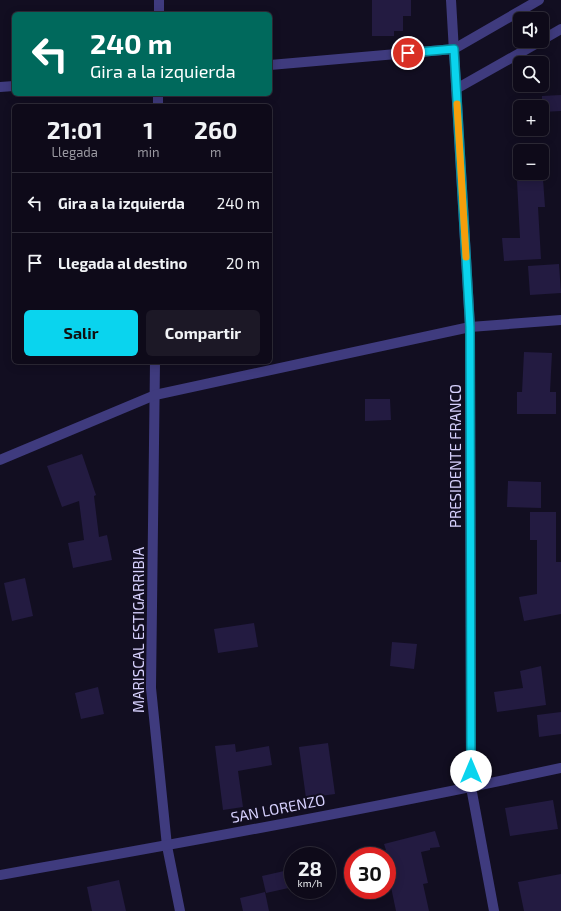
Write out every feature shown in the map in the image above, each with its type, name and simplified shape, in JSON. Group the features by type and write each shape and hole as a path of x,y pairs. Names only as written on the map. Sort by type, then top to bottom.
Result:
{"street":[{"path":"159,0 159,12"},
{"name":"PRESIDENTE FRANCO","path":"451,0 470,327 471,787 494,911"},
{"path":"272,65 454,49 539,0"},
{"path":"549,36 561,29"},
{"path":"456,89 529,48"},
{"path":"0,87 12,86"},
{"path":"0,460 155,395 470,327 561,320"},
{"name":"MARISCAL ESTIGARRIBIA","path":"155,364 151,688 167,846 180,911"},
{"name":"SAN LORENZO","path":"0,875 167,846 561,768"}],"building":[{"path":"372,0 411,0 411,16 403,16 403,31 394,31 394,36 372,36"},
{"path":"561,95 561,111 549,112 549,100 542,100 542,96"},
{"path":"543,180 545,207 538,207 541,259 504,261 502,238 520,238 517,181"},
{"path":"559,264 561,293 530,295 528,266"},
{"path":"524,352 552,353 550,392 556,392 556,414 517,414 517,392 522,392"},
{"path":"365,399 390,399 391,420 365,421"},
{"path":"82,454 96,495 94,496 99,537 107,535 112,560 73,568 68,543 84,540 79,501 62,507 47,466"},
{"path":"508,481 541,482 541,508 507,507"},
{"path":"530,512 556,512 556,562 561,562 561,614 524,621 519,597 537,594 537,540 530,540"},
{"path":"25,578 33,616 12,621 4,583"},
{"path":"254,623 258,647 218,653 214,629"},
{"path":"392,642 417,644 414,669 390,666"},
{"path":"541,666 546,705 497,712 494,692 523,688 520,671"},
{"path":"98,687 104,714 81,719 75,693"},
{"path":"561,712 561,734 539,737 537,715"},
{"path":"328,743 335,794 306,798 299,747"},
{"path":"235,744 236,752 269,746 272,765 238,771 243,807 223,810 215,746"},
{"path":"553,800 558,829 510,836 505,808"},
{"path":"435,831 440,847 430,848 430,850 421,852 428,883 423,884 429,911 396,911 393,899 396,899 396,847 385,847 384,844"},
{"path":"284,871 284,889 266,893 262,876"},
{"path":"561,874 561,911 524,911 518,882"},
{"path":"119,880 126,911 92,911 87,887"},
{"path":"265,892 269,911 243,911 240,898"}],"slow traffic":[{"path":"457,104 466,257"}],"route":[{"path":"408,53 454,49 470,327 471,771"}]}
